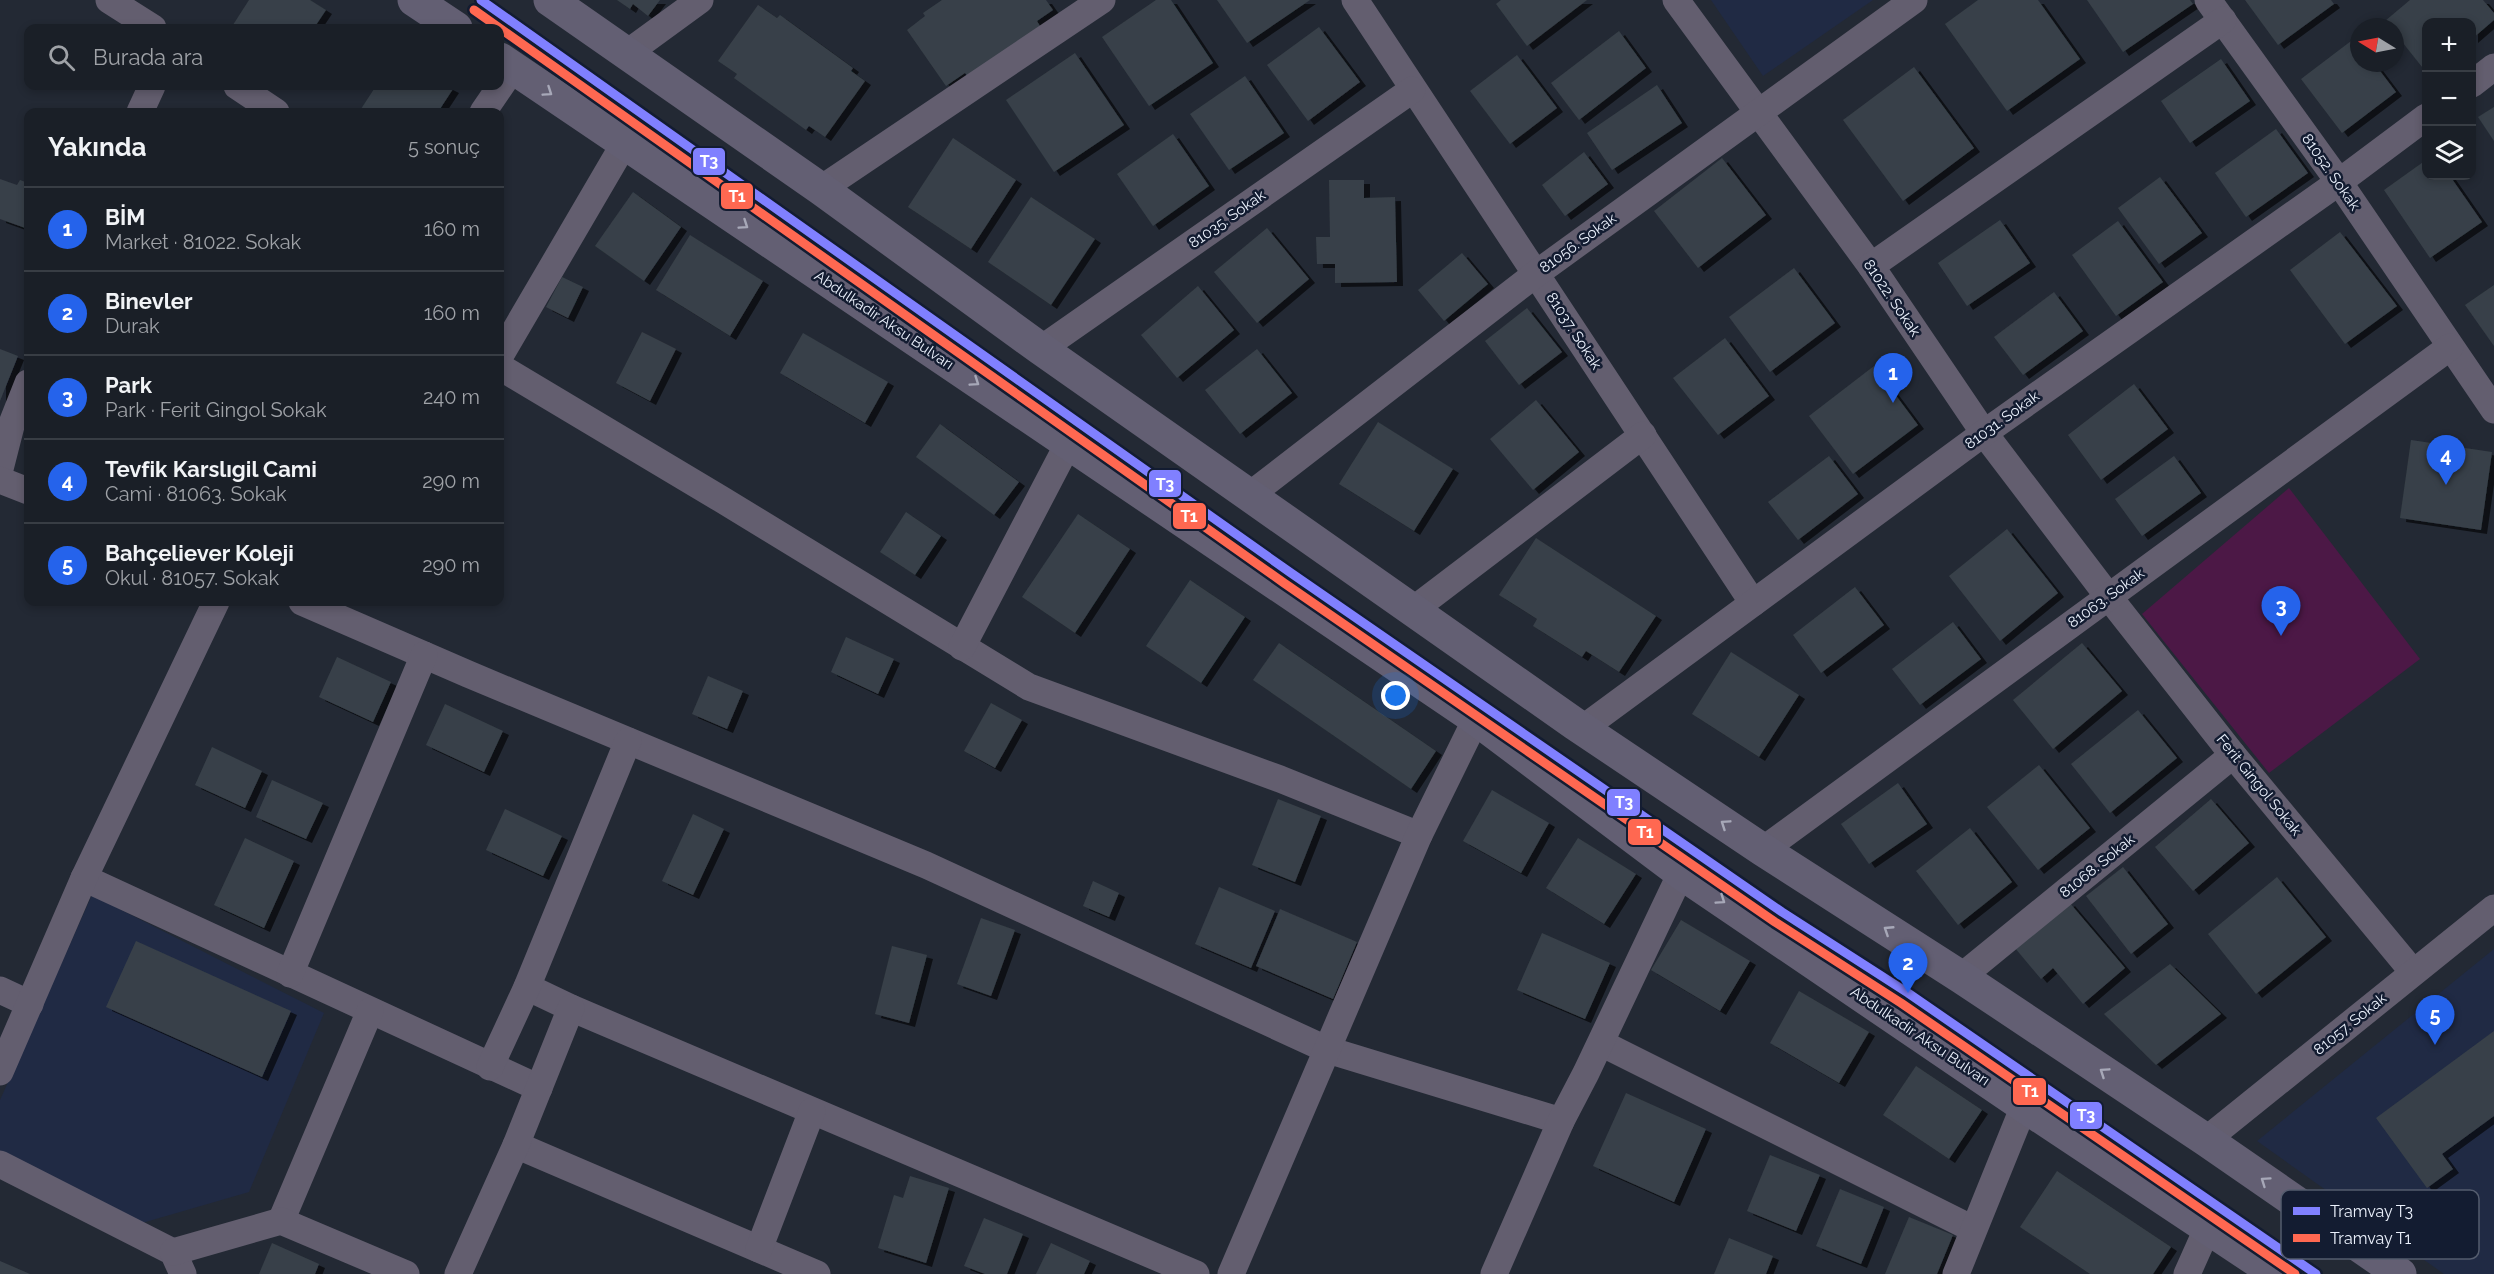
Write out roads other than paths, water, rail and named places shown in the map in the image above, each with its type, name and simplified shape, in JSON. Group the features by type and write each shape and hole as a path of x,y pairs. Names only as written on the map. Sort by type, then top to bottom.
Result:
{"main road":[{"path":"414,0 450,24"},
{"path":"550,0 821,189 1041,349 1582,729 1763,850 1961,977 2281,1192"},
{"name":"Abdulkadir Aksu Bulvarı","path":"506,64 1476,719 1681,873 2024,1106 2277,1274"},
{"path":"2378,1259 2400,1274"}],"street":[{"path":"109,0 147,24"},
{"path":"626,54 700,0"},
{"path":"821,189 1101,0"},
{"name":"81037. Sokak","path":"1355,0 1412,90 1537,273 1753,603"},
{"name":"81022. Sokak","path":"1676,0 1871,266 1984,433 2108,596"},
{"name":"81056. Sokak","path":"1250,495 1537,273 1914,0"},
{"path":"1871,266 2215,10"},
{"name":"81052. Sokak","path":"2215,10 2339,182 2494,410"},
{"path":"2476,81 2494,67"},
{"path":"142,108 150,90"},
{"path":"243,90 270,108"},
{"path":"485,108 494,90"},
{"name":"81035. Sokak","path":"1041,349 1412,90"},
{"name":"81031. Sokak","path":"1582,729 1984,433 2422,121"},
{"path":"504,349 624,144"},
{"name":"81063. Sokak","path":"1763,850 2450,347"},
{"path":"504,369 1029,687 1280,779 1419,835"},
{"path":"0,469 11,426 24,393"},
{"path":"1413,610 1643,435"},
{"path":"962,647 1068,444"},
{"path":"0,480 24,489"},
{"name":"Ferit Gingol Sokak","path":"2108,596 2233,754 2414,972"},
{"path":"0,1072 84,878 214,606"},
{"path":"311,606 926,865 1328,1050 1561,1121"},
{"path":"290,974 424,655"},
{"path":"1231,1274 1419,835 1476,719"},
{"path":"490,1066 527,987 628,741"},
{"name":"81068. Sokak","path":"1961,977 2233,754"},
{"path":"1496,1273 1561,1121 1601,1043 1681,873"},
{"path":"84,878 539,1088"},
{"name":"81057. Sokak","path":"2206,1140 2494,908"},
{"path":"527,987 571,1008 1196,1274"},
{"path":"0,990 30,1004"},
{"path":"458,1274 516,1145 571,1008"},
{"path":"0,1164 178,1263 281,1221 370,1011"},
{"path":"1601,1043 1973,1229"},
{"path":"1956,1274 2024,1106"},
{"path":"759,1249 812,1111"},
{"path":"516,1145 817,1274"},
{"path":"281,1221 406,1274"},
{"path":"2187,1274 2208,1227"}],"tram line":[{"name":"T3","path":"481,0 1291,573 1782,912 1908,993 2281,1250"},
{"name":"T1","path":"474,10 494,24"},
{"name":"T1","path":"504,31 1284,583 1775,922 1901,1003 2295,1274"},
{"name":"T3","path":"2294,1259 2316,1274"}],"place":[{"name":"BİM","path":"1893,403"},
{"name":"Tevfik Karslıgil Cami","path":"2446,485"},
{"name":"Park","path":"2281,636"},
{"name":"Binevler","path":"1908,993"},
{"name":"Bahçeliever Koleji","path":"2435,1045"}]}
